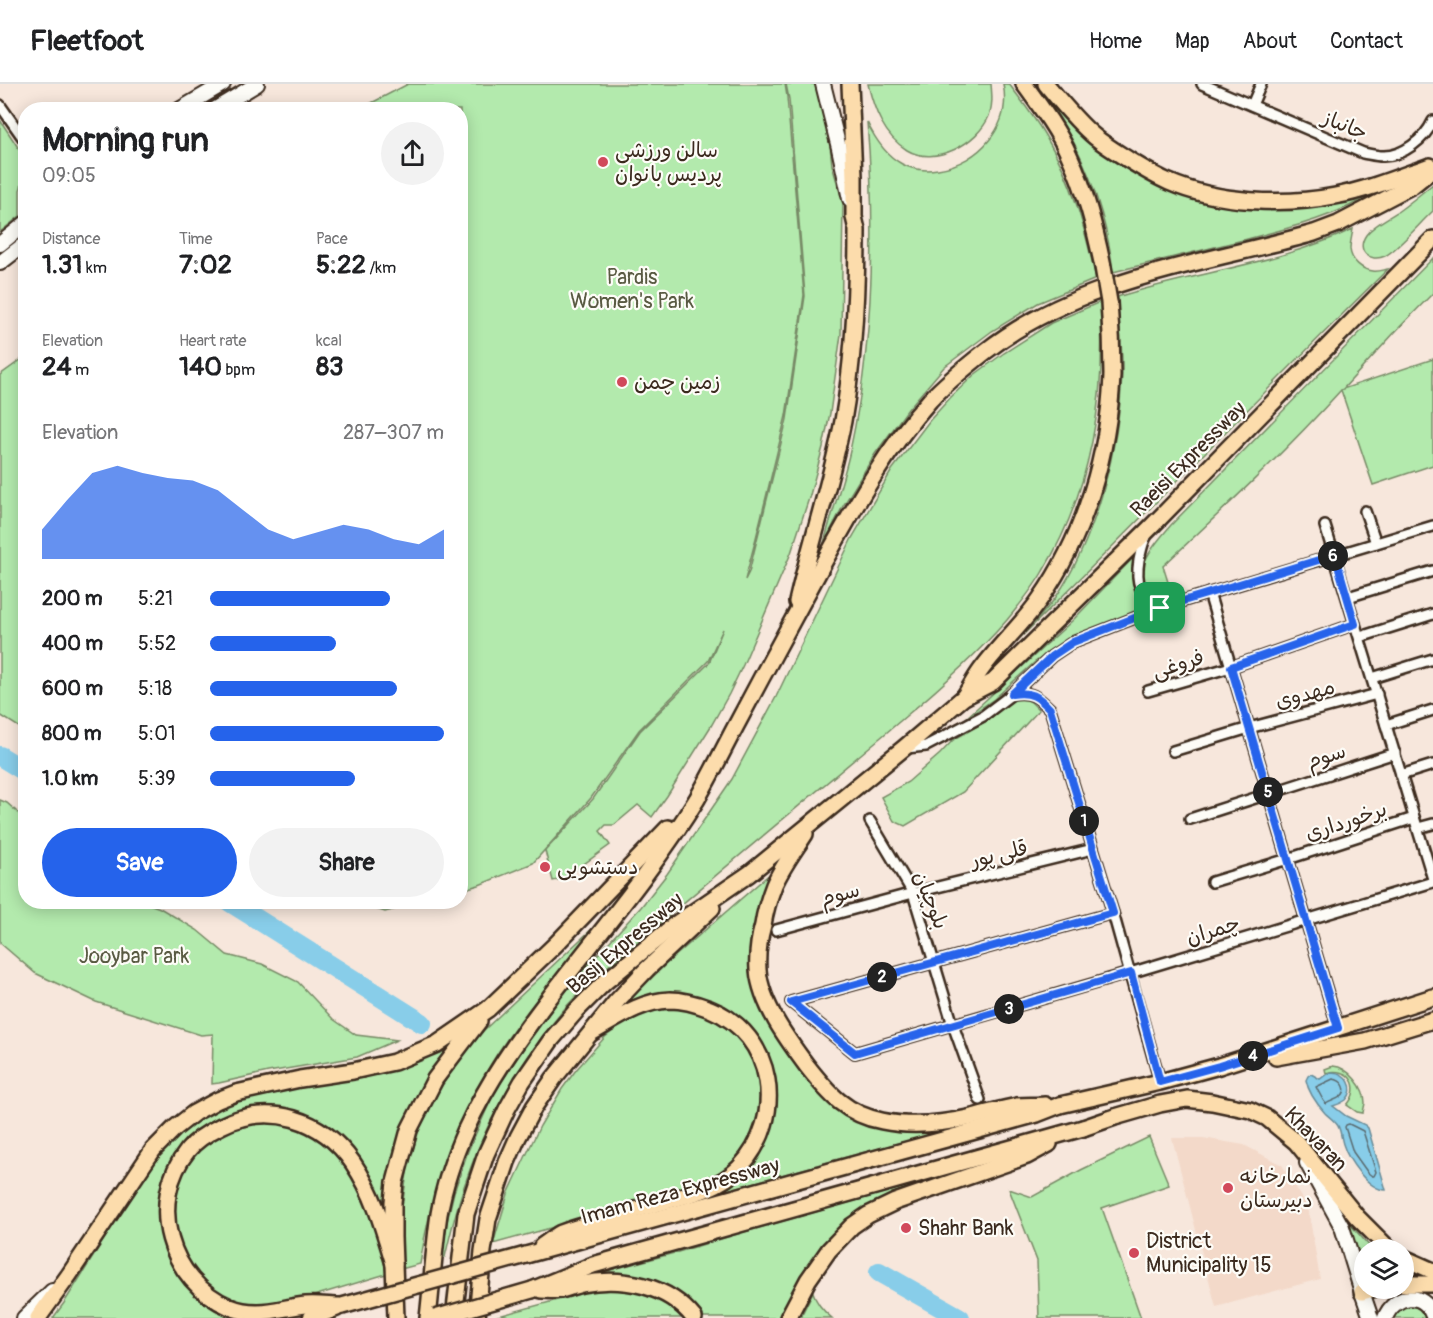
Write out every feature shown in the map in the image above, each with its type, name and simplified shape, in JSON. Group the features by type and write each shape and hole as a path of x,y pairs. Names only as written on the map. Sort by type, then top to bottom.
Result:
{"main road":[{"path":"193,102 223,84"},
{"path":"227,102 257,84"},
{"path":"792,621 843,420 854,333 857,230 822,84"},
{"path":"850,84 854,217"},
{"path":"964,697 982,669 1039,601 1055,577 1076,536 1095,482 1108,416 1112,359 1108,302 1091,214 1069,153 1024,84"},
{"path":"1046,84 1085,128 1107,146 1169,182 1206,194 1279,202 1334,196 1376,186 1433,167"},
{"path":"792,621 852,511 894,445 930,400 958,373 990,348 1047,312 1092,293 1124,282 1314,233 1338,224 1413,185 1433,167"},
{"path":"0,244 18,229"},
{"name":"Raeisi Expressway","path":"964,697 993,682 1149,528 1433,239"},
{"path":"0,263 18,249"},
{"name":"Basij Expressway","path":"428,1318 439,1212 451,1167 483,1095 505,1058 632,891 697,798 792,621"},
{"name":"Basij Expressway","path":"454,1318 466,1215 476,1180 507,1109 522,1082 551,1040 605,982 673,926 749,874 964,697"},
{"path":"396,1318 393,1214 395,1182 409,1130 435,1079 488,1009 556,944 697,798"},
{"path":"812,823 771,892 760,937 758,972 763,991 778,1025 787,1038 828,1092 852,1111 866,1117 904,1124 944,1122 1019,1106 1060,1105 1219,1066 1433,997"},
{"path":"477,1318 488,1219 507,1162 534,1107 554,1078 615,1003 647,969 749,874"},
{"path":"526,1255 561,1233 711,1188 738,1169 756,1145 764,1127 769,1098 768,1084 760,1057 747,1035 718,1012 688,1002 670,1000 650,1003 633,1009 591,1033"},
{"path":"38,1318 153,1150 194,1113 236,1093 394,1062 437,1044 488,1009"},
{"path":"1219,1066 1365,1041 1433,1020"},
{"name":"Khavaran","path":"1083,1128 1160,1104 1187,1099 1250,1110 1267,1118 1296,1142 1357,1217 1379,1239"},
{"name":"Imam Reza Expressway","path":"311,1318 342,1306 1036,1114 1060,1105"},
{"path":"342,1306 308,1305 271,1312 243,1311 219,1302 193,1281 175,1255 167,1229 166,1216 171,1184 178,1167 188,1150 201,1137 231,1121 255,1115 283,1115 320,1130 346,1155 364,1181 379,1212 394,1264"},
{"path":"435,1318 532,1290 593,1265 1083,1128"},
{"path":"788,1318 808,1280 829,1250 852,1226 868,1215 895,1202 1027,1156 1083,1128"},
{"path":"1296,1142 1342,1227 1354,1255"},
{"path":"1414,1262 1433,1271"},
{"path":"24,1318 69,1275"},
{"path":"532,1290 560,1290 583,1284 626,1281 661,1292 675,1300 694,1318"},
{"path":"1414,1284 1433,1284"},
{"path":"1385,1318 1388,1309 1405,1298 1423,1301 1429,1306 1433,1316"},
{"path":"1370,1299 1371,1318"}],"street":[{"name":"جانباز","path":"1202,84 1363,153 1384,156 1402,151 1415,144 1430,129 1433,121"},
{"path":"1252,105 1261,84"},
{"path":"0,105 18,131"},
{"path":"1365,511 1376,543"},
{"path":"1325,526 1433,881"},
{"path":"904,748 926,746 983,716 1012,694 1052,656 1073,642 1160,608 1433,526"},
{"path":"1149,528 1142,544 1138,581 1142,592 1160,608"},
{"path":"1348,597 1433,571"},
{"path":"1209,593 1338,1028"},
{"path":"1360,637 1433,614"},
{"name":"فروغی","path":"1148,692 1231,667 1355,624"},
{"path":"1372,678 1433,659"},
{"path":"1012,694 1024,692 1034,695 1050,709 1131,973 1160,1082"},
{"name":"مهدوی","path":"1173,751 1377,694"},
{"path":"1386,725 1433,710"},
{"name":"سوم","path":"1190,819 1395,753"},
{"path":"1401,775 1433,765"},
{"name":"برخورداری","path":"1212,882 1414,818"},
{"name":"بلوچیان","path":"870,821 913,893 953,1025 980,1100"},
{"path":"1418,828 1433,824"},
{"name":"قلی پور","path":"913,893 1093,849"},
{"name":"چمران","path":"934,962 791,1002 855,1053 1306,921 1433,881"},
{"name":"سوم","path":"776,930 913,893"},
{"path":"934,962 1113,913"}],"shaded area":[{"path":"1172,1138 1203,1138 1244,1145 1282,1165 1308,1207 1320,1279 1216,1307"}],"green space":[{"name":"Pardis Women's Park","path":"408,84 785,84 804,295 786,416 745,580 749,572 787,419 805,296 786,84 817,84 827,116 832,165 843,203 841,334 823,447 791,553 729,694 667,796 652,817 638,805 614,825 606,825 600,831 610,845 563,879 553,881 545,851 593,799 640,731 709,663 723,629 708,661 639,730 591,798 533,863 468,888 468,102 373,102"},
{"path":"868,84 991,84 991,108 983,126 966,143 942,154 918,155 899,144 886,130 873,103"},
{"path":"1003,84 1009,84 1033,116 1064,171 1082,224 1096,279 1038,303 992,331 944,367 908,409 875,454 843,506 824,543 850,451 864,370 872,246 867,122 881,146 890,156 910,168 924,170 953,165 979,151 997,128 1002,114"},
{"path":"1036,84 1039,84 1078,128 1201,198 1377,191 1329,215 1295,226 1113,272 1107,235 1090,179 1062,121"},
{"path":"0,120 18,147 18,218 0,232"},
{"path":"1433,184 1433,211 1390,253 1379,258 1369,257 1363,251 1362,246 1369,231"},
{"path":"1353,229 1350,249 1355,261 1361,267 1369,270 1388,269 1020,638 1052,603 1070,573 1083,547 1103,490 1111,461 1120,403 1122,375 1117,297 1296,251"},
{"path":"1433,258 1433,293 1343,389 1433,359 1433,465 1373,485 1341,390 1276,458 1163,566 1173,598 1162,599 1154,596 1145,585 1142,576 1146,558 1158,540"},
{"path":"1100,302 1101,371 1092,441 1073,508 1060,540 1035,584 995,633 946,682 608,966 572,1001 531,1052 494,1114 474,1158 463,1190 445,1257 438,1259 454,1192 468,1151 494,1093 552,1009 667,874 732,779 776,697 852,538 892,470 930,420 974,375 1051,323"},
{"path":"18,362 18,727 0,715 0,375"},
{"path":"1135,556 1133,584 1138,597 1149,608 1076,635 1035,662 994,699 965,719 1073,620"},
{"path":"1023,697 1039,710 963,792 905,826 894,821 881,797 908,782 953,740 990,719 1011,700"},
{"name":"Jooybar Park","path":"0,800 18,813 18,909 162,909 197,930 227,955 262,964 298,982 333,1019 356,1035 397,1040 357,1057 212,1084 213,1034 201,1035 96,1002 35,973 0,943"},
{"path":"780,865 750,961 816,1088 829,1103 847,1116 967,1125 649,1212 719,1188 772,1114 749,1031 659,994 641,998 617,1012 666,964"},
{"path":"376,909 396,909 385,912"},
{"path":"611,911 528,1011 485,1074 462,1119 443,1166 424,1239 420,1264 401,1269 400,1221 408,1166 419,1130 438,1092 457,1062 484,1030"},
{"path":"686,1006 731,1027 750,1049 763,1084 758,1130 740,1160 713,1180 493,1244 508,1194 540,1126 576,1070 605,1037 636,1014 658,1008"},
{"path":"456,1040 425,1082 402,1126 387,1185 388,1229 333,1133 235,1113 224,1117 197,1134 162,1226 214,1304 304,1311 281,1318 53,1318 142,1179 169,1144 211,1110 246,1096 393,1068 423,1059 445,1049"},
{"path":"1333,1066 1345,1070 1359,1085 1365,1103 1363,1113 1347,1105 1354,1091 1347,1075 1326,1073 1325,1069"},
{"path":"281,1120 322,1137 353,1173 369,1203 380,1239 386,1274 284,1305 260,1307 228,1300 196,1277 177,1244 172,1203 179,1177 189,1159 204,1143 246,1121"},
{"path":"1149,1137 1169,1185 1102,1208 1141,1318 1039,1318 1037,1261 1009,1189 1032,1197"},
{"path":"986,1164 873,1206 781,1318 702,1318 687,1304 587,1276 678,1252"},
{"path":"1332,1199 1363,1239 1354,1241"},
{"path":"598,1289 636,1289 666,1300 686,1318 491,1318"},
{"path":"813,1292 820,1307 832,1318 800,1318"},
{"path":"1401,1305 1418,1305 1429,1318 1389,1318"}],"water":[{"path":"1332,1072 1346,1078 1351,1091 1346,1100 1333,1106 1368,1128 1386,1190 1372,1185 1354,1166 1343,1144 1338,1126 1319,1106 1309,1089 1306,1080 1308,1076 1311,1074 1320,1079"}],"waterway":[{"path":"0,756 18,767"},
{"path":"241,909 422,1023"},
{"path":"879,1272 960,1318"}],"place":[{"name":"سالن ورزشی پردیس بانوان","path":"603,162"},
{"name":"زمین چمن","path":"622,382"},
{"name":"دستشویی","path":"545,867"},
{"name":"نمارخانه دبیرستان","path":"1228,1188"},
{"name":"Shahr Bank","path":"906,1228"},
{"name":"District Municipality 15","path":"1134,1253"}],"route":[{"path":"1335,555 1355,624 1231,667 1338,1028 1219,1066 1160,1082 1131,973 855,1053 791,1002 1113,913 1050,709 1034,695 1024,692 1012,694 1052,656 1073,642 1160,608 1335,555"}]}
